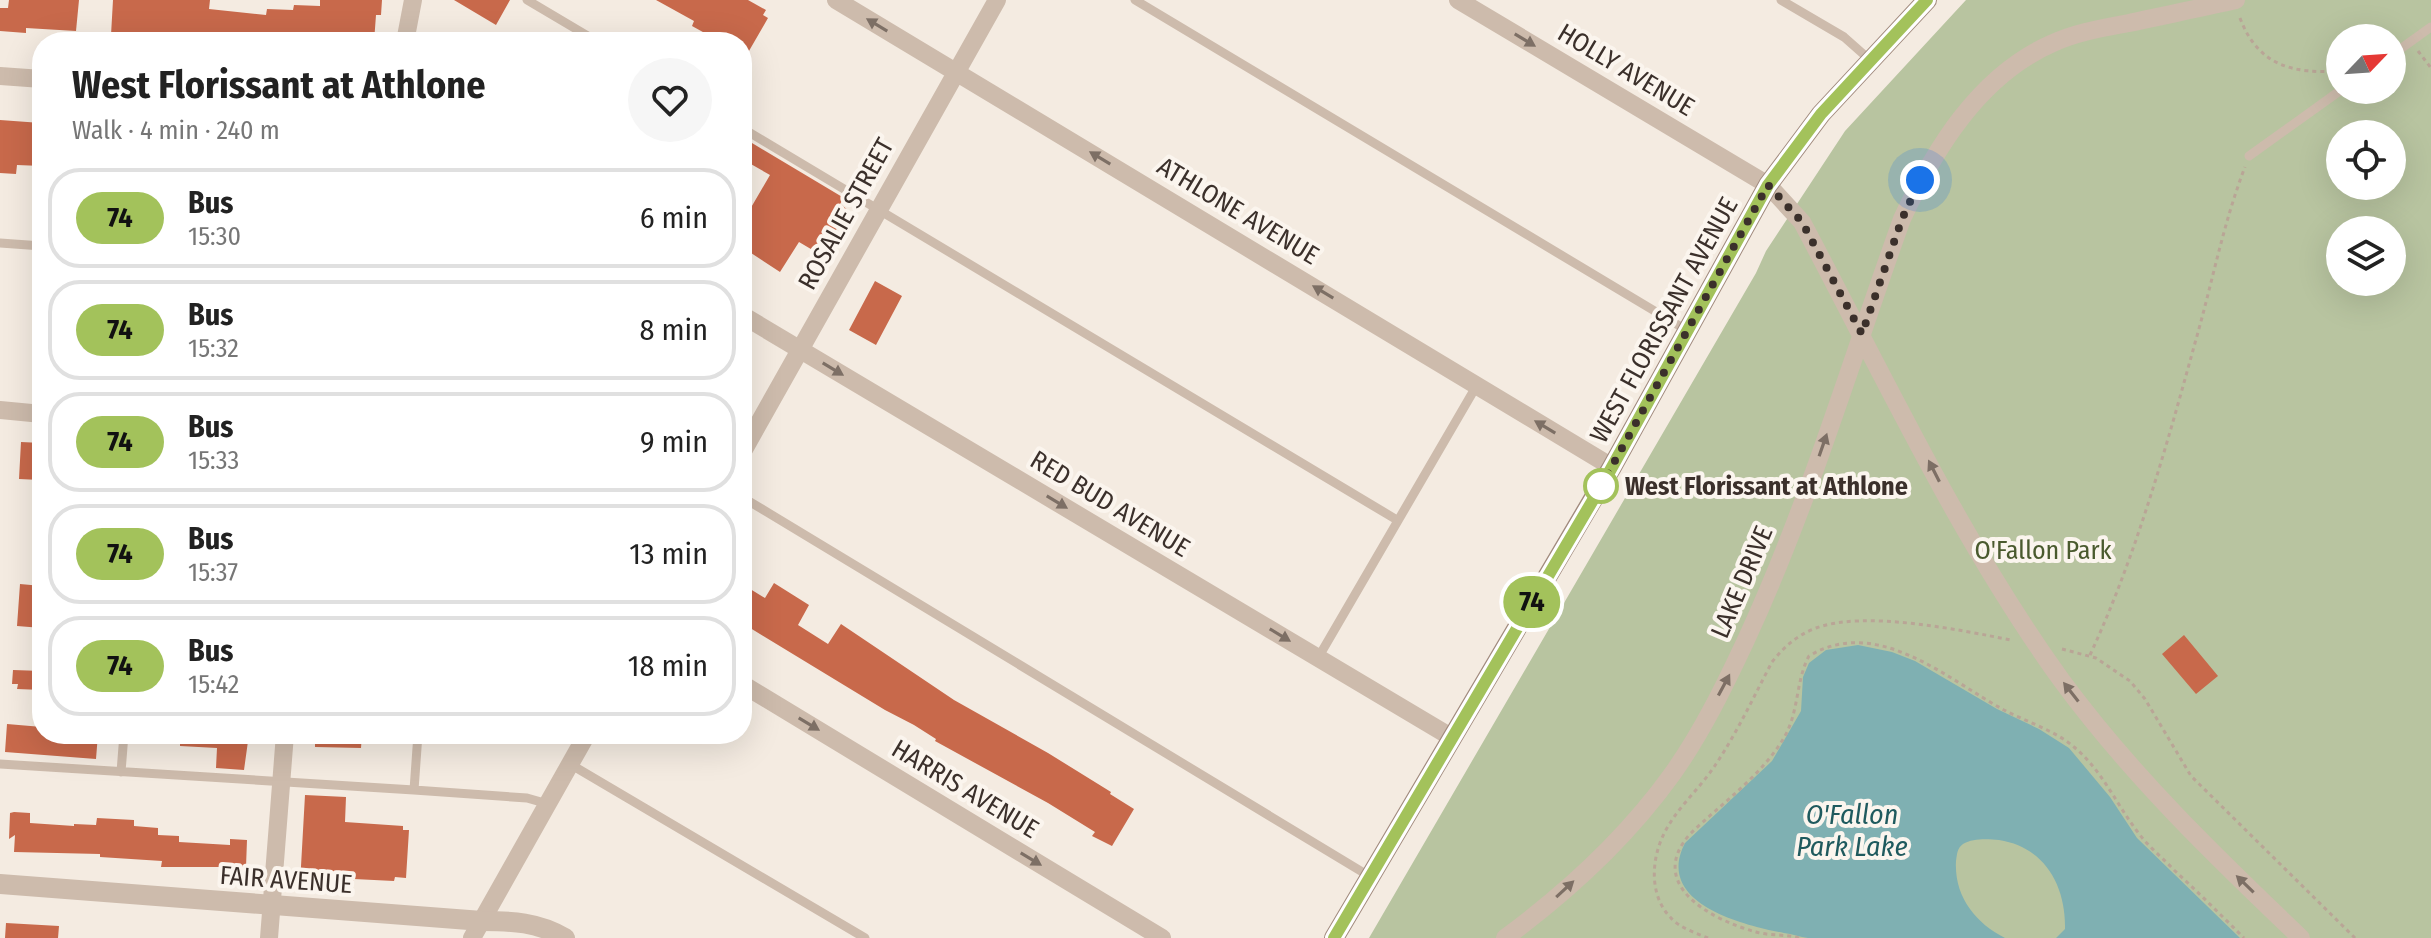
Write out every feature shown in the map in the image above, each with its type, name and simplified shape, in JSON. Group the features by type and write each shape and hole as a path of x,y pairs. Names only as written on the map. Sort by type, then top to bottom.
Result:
{"main road":[{"name":"WEST FLORISSANT AVENUE","path":"1334,938 1612,467 1768,185 1821,114 1927,0"}],"street":[{"path":"407,32 413,0"},
{"name":"ATHLONE AVENUE","path":"836,0 1612,467"},
{"name":"ROSALIE STREET","path":"752,435 997,0"},
{"name":"HOLLY AVENUE","path":"1458,0 1768,185 1802,222 1950,501 1999,585 2062,680 2113,747 2209,851 2301,938"},
{"name":"LAKE DRIVE","path":"1505,938 1537,914 1631,824 1673,774 1699,733 1769,589 1808,490 1902,219 1920,180 1975,101 2000,76 2026,57 2081,33 2237,5"},
{"path":"0,76 32,78"},
{"name":"RED BUD AVENUE","path":"752,321 1451,737"},
{"path":"0,410 32,413"},
{"name":"HARRIS AVENUE","path":"752,690 1150,935"},
{"path":"269,938 284,744"},
{"path":"477,929 581,744"},
{"name":"FAIR AVENUE","path":"0,884 271,905 477,929 524,922 565,938"}],"lane":[{"path":"527,0 581,32"},
{"path":"1135,0 1688,331"},
{"path":"1781,0 1844,37 1870,60"},
{"path":"2406,45 2431,27"},
{"path":"2249,156 2326,101"},
{"path":"752,134 1397,520"},
{"path":"0,243 32,245"},
{"path":"1318,658 1477,385"},
{"path":"752,503 1370,877"},
{"path":"121,772 123,744"},
{"path":"414,790 417,744"},
{"path":"0,764 527,798 548,804"},
{"path":"570,764 865,938"}],"path":[{"path":"2237,5 2250,40 2258,51 2275,62 2309,72 2326,71"},
{"path":"2089,656 2108,613 2154,483 2196,342 2233,197 2249,156"},
{"path":"1708,938 1684,928 1671,919 1664,909 1654,884 1662,837 1719,760 1772,662 1784,647 1817,628 1871,622 1951,628 2089,656 2115,668 2145,699 2191,776 2355,938"},
{"path":"1799,938 1737,926 1696,904 1676,880 1674,860 1681,844 1690,834 1773,754 1795,713 1801,671 1809,656 1847,643 1871,643 1926,662 2006,711 2074,746 2111,790 2141,836 2244,938"}],"green space":[{"name":"O'Fallon Park","path":"1966,0 2431,0 2431,938 1369,938 1766,251 1845,131"}],"water":[{"name":"O'Fallon Park Lake","path":"1858,645 1892,652 1915,661 2069,748 2110,797 2137,838 2240,938 2056,938 2065,929 2064,913 2062,898 2050,871 2029,851 1995,840 1976,840 1961,846 1956,874 1968,907 1984,925 2005,938 1808,938 1746,924 1707,908 1692,896 1681,881 1679,864 1685,843 1772,761 1801,711 1803,677 1809,663 1826,650"}],"building":[{"path":"9,0 79,0 76,31 26,28 26,33 0,31 0,8 8,8"},
{"path":"113,0 210,0 209,9 266,15 267,9 293,10 294,5 320,6 320,0 382,0 381,15 376,15 375,32 111,32"},
{"path":"454,0 510,0 496,25"},
{"path":"656,0 748,0 766,10 763,15 768,18 752,46 752,32 703,32 692,26 694,21"},
{"path":"0,120 32,122 32,166 17,165 16,174 0,173"},
{"path":"752,143 844,198 840,204 848,210 821,255 799,242 780,272 752,254 752,206 770,175 752,165"},
{"path":"875,281 902,296 876,345 849,330"},
{"path":"21,442 32,443 32,480 19,479"},
{"path":"774,583 809,605 798,625 828,644 841,624 954,700 1111,792 1134,809 1112,846 1092,836 1095,832 1048,803 935,741 914,725 752,629 752,590 765,598"},
{"path":"20,584 32,585 32,627 17,626"},
{"path":"2184,635 2218,676 2196,694 2162,654"},
{"path":"13,670 32,671 32,690 17,689 18,684 12,684"},
{"path":"7,724 32,726 32,744 97,744 96,759 5,752"},
{"path":"248,744 244,770 216,768 217,748 180,746"},
{"path":"315,744 361,744 361,748 315,747"},
{"path":"305,795 346,797 345,822 403,826 403,830 409,830 406,878 395,877 394,881 354,879 353,886 300,884"},
{"path":"10,813 30,813 30,823 74,826 96,825 97,818 134,820 134,826 158,828 158,835 179,836 179,842 230,845 230,839 247,840 246,867 161,867 162,861 100,857 100,854 14,852 15,835 9,839"},
{"path":"6,923 59,926 58,938 5,938"}],"bus line":[{"name":"74","path":"1334,938 1606,478 1768,185 1821,114 1927,0"}],"place":[{"name":"West Florissant at Athlone","path":"1601,486"}],"route":[{"path":"1601,486 1768,185 1802,222 1862,334 1902,219 1920,180"}]}
